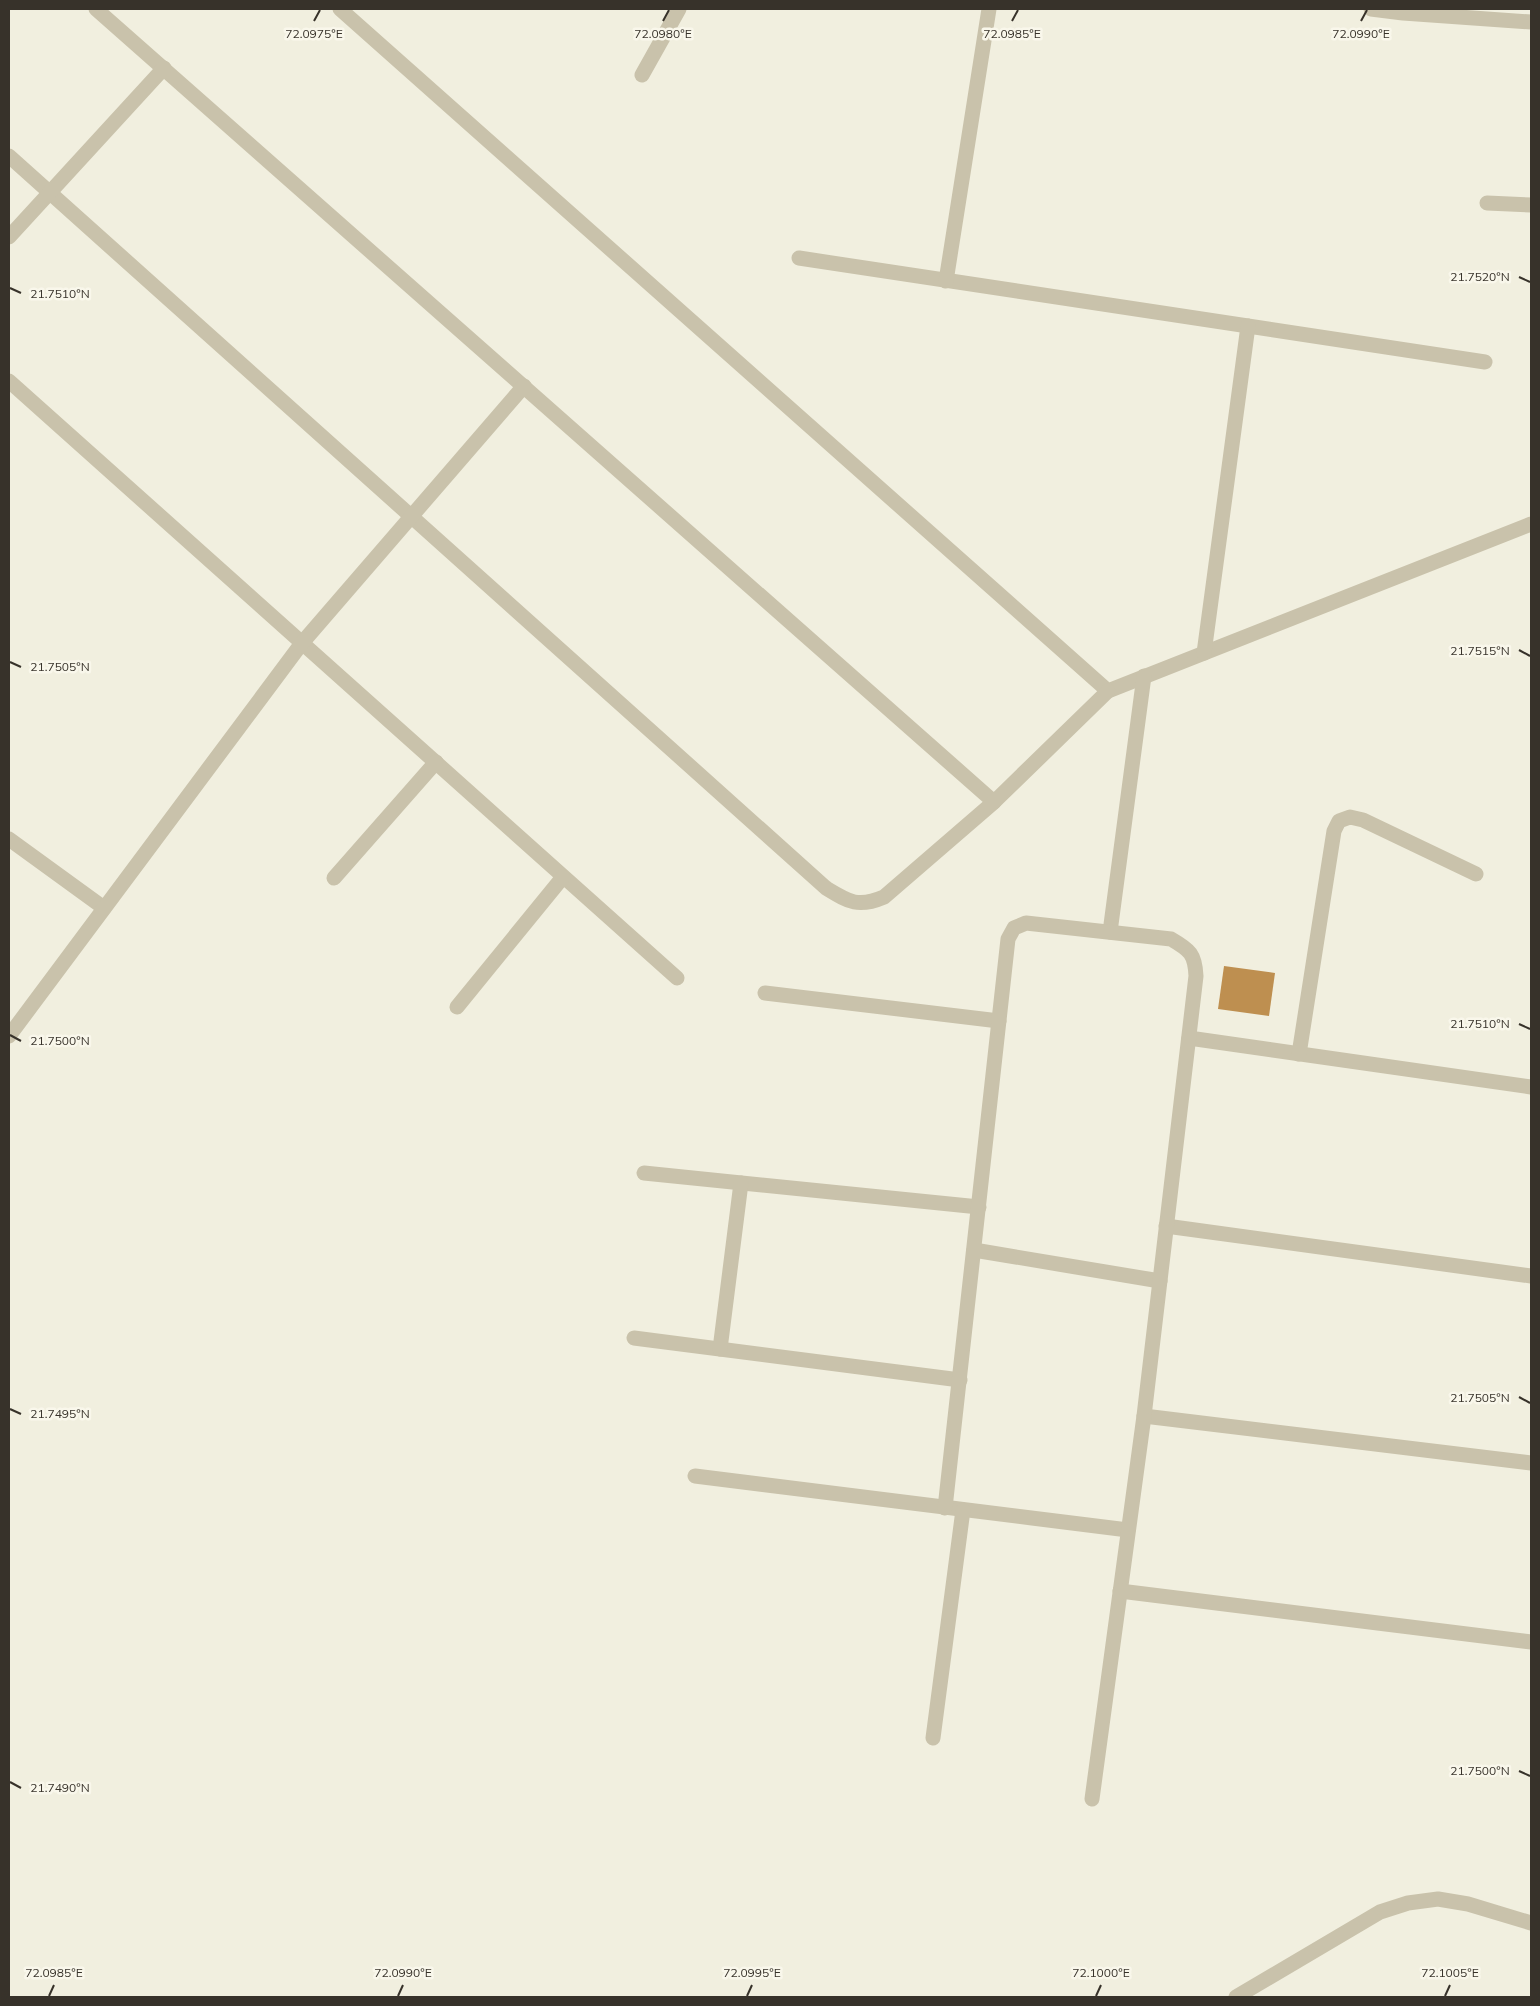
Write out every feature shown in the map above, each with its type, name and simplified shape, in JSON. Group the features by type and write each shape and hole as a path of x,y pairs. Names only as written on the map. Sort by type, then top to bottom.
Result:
{"street":[{"path":"96,9 994,802"},
{"path":"340,9 1108,690"},
{"path":"642,75 679,9"},
{"path":"946,281 989,9"},
{"path":"1371,9 1449,12 1531,22"},
{"path":"9,237 49,191 164,68"},
{"path":"9,156 826,888 848,901 866,904 884,896 994,802 1108,690 1531,524"},
{"path":"1487,203 1531,205"},
{"path":"800,258 1485,362"},
{"path":"1204,653 1248,326"},
{"path":"9,381 677,978"},
{"path":"9,1036 302,643 524,386"},
{"path":"1110,932 1144,676"},
{"path":"334,878 436,762"},
{"path":"1299,1054 1334,831 1339,821 1350,817 1363,820 1476,874"},
{"path":"9,839 104,908"},
{"path":"457,1006 563,877"},
{"path":"945,1508 1008,939 1014,928 1026,923 1171,939 1186,948 1191,954 1195,960 1196,976 1144,1416 1092,1799"},
{"path":"765,992 999,1021"},
{"path":"1189,1038 1531,1087"},
{"path":"644,1173 979,1207"},
{"path":"720,1349 741,1183"},
{"path":"1166,1226 1531,1276"},
{"path":"974,1250 1160,1281"},
{"path":"634,1338 960,1380"},
{"path":"1144,1416 1531,1463"},
{"path":"696,1476 1128,1530"},
{"path":"934,1738 963,1510"},
{"path":"1120,1591 1531,1642"},
{"path":"1236,1997 1380,1912 1408,1903 1438,1900 1468,1904 1531,1923"}],"building":[{"path":"1224,966 1275,973 1269,1016 1218,1009"}]}
